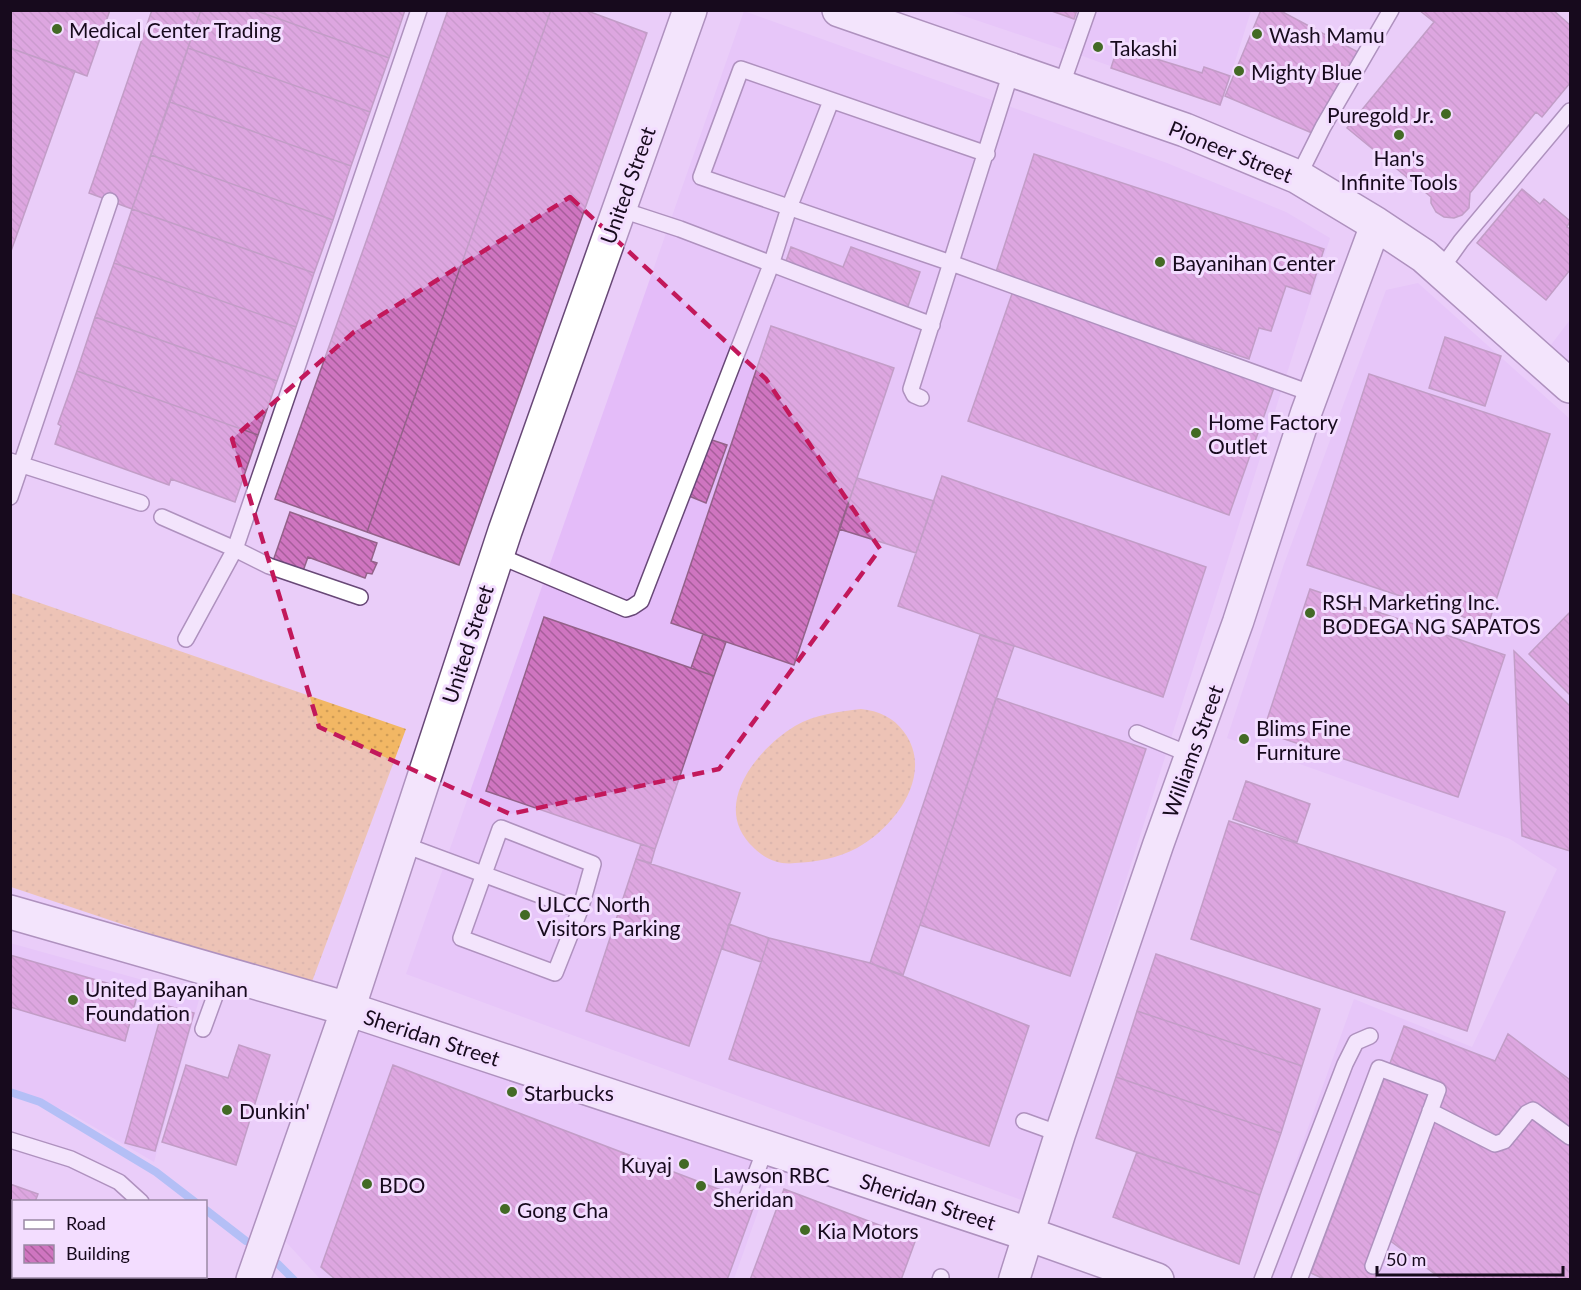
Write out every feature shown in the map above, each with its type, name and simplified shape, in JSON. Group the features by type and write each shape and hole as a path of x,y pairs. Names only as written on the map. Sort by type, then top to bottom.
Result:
{"street":[{"name":"United Street","path":"253,1280 348,1009 497,555 690,10"},
{"name":"Pioneer Street","path":"839,10 1185,130 1298,177 1376,224 1441,269 1570,386"},
{"name":"Williams Street","path":"1014,1280 1060,1134 1238,622 1313,393 1376,224"},
{"name":"Sheridan Street","path":"10,912 348,1009 1028,1234 1157,1280"}],"lane":[{"path":"186,639 236,549 419,10"},
{"path":"1062,87 1088,10"},
{"path":"1298,177 1323,127 1391,10"},
{"path":"987,154 741,69 701,177 951,263 1313,393"},
{"path":"921,398 914,395 911,389 1012,69"},
{"path":"497,555 626,609 641,602 771,265 789,208 831,101"},
{"path":"1441,269 1461,241 1570,111"},
{"path":"10,497 16,463 110,201"},
{"path":"619,209 680,229 932,325"},
{"path":"16,463 141,503"},
{"path":"162,517 270,566 360,597"},
{"path":"1137,734 1191,755"},
{"path":"501,828 592,862 594,866 557,972 553,973 461,938 483,875 501,828"},
{"path":"402,844 579,910"},
{"path":"203,1029 223,974"},
{"path":"1262,1280 1345,1064 1356,1042 1371,1036"},
{"path":"1299,1280 1380,1068 1438,1090 1373,1266"},
{"path":"1430,1112 1495,1144 1504,1141 1527,1113 1533,1110 1570,1137"},
{"path":"1024,1121 1060,1134"},
{"path":"10,1140 81,1164 118,1182 139,1200"},
{"path":"746,1200 766,1147"}],"highlighted area":[{"path":"570,197 766,379 880,549 719,769 510,814 319,727 232,439 354,332"}],"shaded area":[{"path":"744,11 1167,163 1286,212 1330,238 1024,1201 406,974"},
{"path":"949,11 1251,11 1221,106"},
{"path":"1418,283 1570,419 1570,1279 1254,1279 1354,999 1472,1047 1557,869 1510,839 1227,738 1284,564 1386,290"},
{"path":"1570,320 1570,363 1550,346"},
{"path":"11,593 406,729 310,987 11,887"},
{"path":"861,709 880,713 895,722 904,732 912,748 915,765 913,782 897,813 871,839 835,857 811,862 789,863 778,862 763,855 741,832 736,815 737,797 743,780 753,764 780,736 795,726 827,714"},
{"path":"10,943 200,996 154,1162 70,1113 11,1088"},
{"path":"349,1026 775,1164 734,1279 320,1279 286,1242"}],"building":[{"name":"Medical Center Trading","path":"10,10 110,10 87,76 10,48"},
{"path":"152,10 201,10 132,209 89,193"},
{"path":"201,10 254,10 389,58 370,112 188,48"},
{"path":"254,10 405,10 389,58"},
{"path":"448,10 551,10 367,532 275,499"},
{"path":"551,10 585,10 647,33 459,565 367,532"},
{"path":"1049,10 1077,10 1074,19"},
{"path":"1261,10 1279,10 1358,52 1312,133 1225,96"},
{"name":"Puregold Jr.","path":"1419,10 1553,10 1570,25 1570,83 1542,117 1536,112 1470,193 1469,208 1462,215 1454,218 1444,217 1436,212 1431,203 1431,197 1347,128 1434,22"},
{"path":"1133,44 1155,52 1153,58 1202,73 1204,67 1230,76 1220,105 1111,68 1118,46 1131,50"},
{"path":"10,48 75,71 10,254"},
{"path":"188,48 370,112 351,166 170,102"},
{"path":"170,102 351,166 333,220 151,155"},
{"name":"Bayanihan Center","path":"1034,154 1324,249 1310,294 1286,286 1271,331 1259,328 1249,359 995,275"},
{"path":"151,155 333,220 314,273 132,209"},
{"path":"1522,189 1540,204 1544,199 1570,221 1567,227 1570,229 1570,270 1546,300 1477,243"},
{"path":"132,209 314,273 296,327 114,263"},
{"path":"791,247 843,267 851,247 920,272 907,309 785,264"},
{"path":"114,263 296,327 277,381 95,317"},
{"path":"1014,288 1276,382 1229,515 968,421"},
{"path":"95,317 277,381 258,435 77,371"},
{"path":"771,326 894,368 794,665 671,623"},
{"path":"1445,337 1501,356 1485,406 1429,388"},
{"path":"77,371 258,435 235,502 171,479 169,485 55,444 61,426 58,424"},
{"path":"1369,374 1550,434 1488,625 1307,565"},
{"path":"709,439 727,445 706,503 689,496"},
{"path":"942,476 1206,567 1163,697 898,606"},
{"path":"857,478 934,501 916,553 839,529"},
{"path":"290,512 377,543 371,561 377,563 372,574 367,573 365,578 308,557 303,571 273,561"},
{"path":"1310,589 1505,655 1458,797 1263,732"},
{"path":"1570,612 1570,695 1529,654"},
{"path":"544,617 714,676 655,849 486,791"},
{"path":"703,634 726,642 714,676 691,668"},
{"path":"980,635 1014,646 903,975 870,963"},
{"path":"1514,651 1570,706 1570,851 1522,836"},
{"path":"996,698 1146,749 1070,976 920,925"},
{"path":"1246,781 1310,804 1297,842 1233,819"},
{"path":"1229,821 1505,912 1467,1031 1191,939"},
{"path":"641,844 655,849 651,863 636,859"},
{"path":"636,859 740,893 689,1046 586,1011"},
{"path":"729,924 769,938 761,962 722,949"},
{"path":"769,938 870,963 1029,1026 989,1146 729,1059"},
{"path":"1156,954 1320,1009 1302,1066 1137,1011"},
{"name":"United Bayanihan Foundation","path":"10,955 138,992 125,1041 10,1007"},
{"name":"United Bayanihan Foundation","path":"164,1005 194,1013 155,1151 125,1143"},
{"path":"1137,1011 1302,1066 1281,1133 1116,1077"},
{"path":"1404,1026 1495,1061 1508,1034 1570,1080 1570,1280 1443,1280 1389,1240 1375,1280 1326,1280 1311,1273"},
{"path":"239,1045 270,1055 236,1165 162,1142 186,1065 228,1078"},
{"path":"393,1065 755,1203 727,1280 336,1280 321,1267"},
{"path":"1116,1077 1281,1133 1260,1195 1096,1138"},
{"path":"1137,1152 1260,1195 1239,1264 1113,1217"},
{"path":"10,1184 38,1194 36,1200 12,1200 12,1266 10,1270"},
{"path":"784,1189 916,1239 901,1280 750,1280"}],"waterway":[{"path":"10,1092 40,1102 156,1172 192,1200"},
{"path":"207,1211 246,1241"},
{"path":"278,1264 294,1280"}],"place":[{"name":"Medical Center Trading","path":"57,29"},
{"name":"Wash Mamu","path":"1257,34"},
{"name":"Takashi","path":"1098,47"},
{"name":"Mighty Blue","path":"1239,71"},
{"name":"Puregold Jr.","path":"1446,114"},
{"name":"Han's Infinite Tools","path":"1399,135"},
{"name":"Bayanihan Center","path":"1160,262"},
{"name":"Home Factory Outlet","path":"1196,433"},
{"name":"RSH Marketing Inc. BODEGA NG SAPATOS","path":"1310,613"},
{"name":"Blims Fine Furniture","path":"1244,739"},
{"name":"ULCC North Visitors Parking","path":"525,915"},
{"name":"United Bayanihan Foundation","path":"73,1000"},
{"name":"Starbucks","path":"512,1092"},
{"name":"Dunkin'","path":"227,1110"},
{"name":"Kuyaj","path":"684,1164"},
{"name":"BDO","path":"367,1184"},
{"name":"Lawson RBC Sheridan","path":"701,1186"},
{"name":"Gong Cha","path":"505,1209"},
{"name":"Kia Motors","path":"805,1230"}]}
